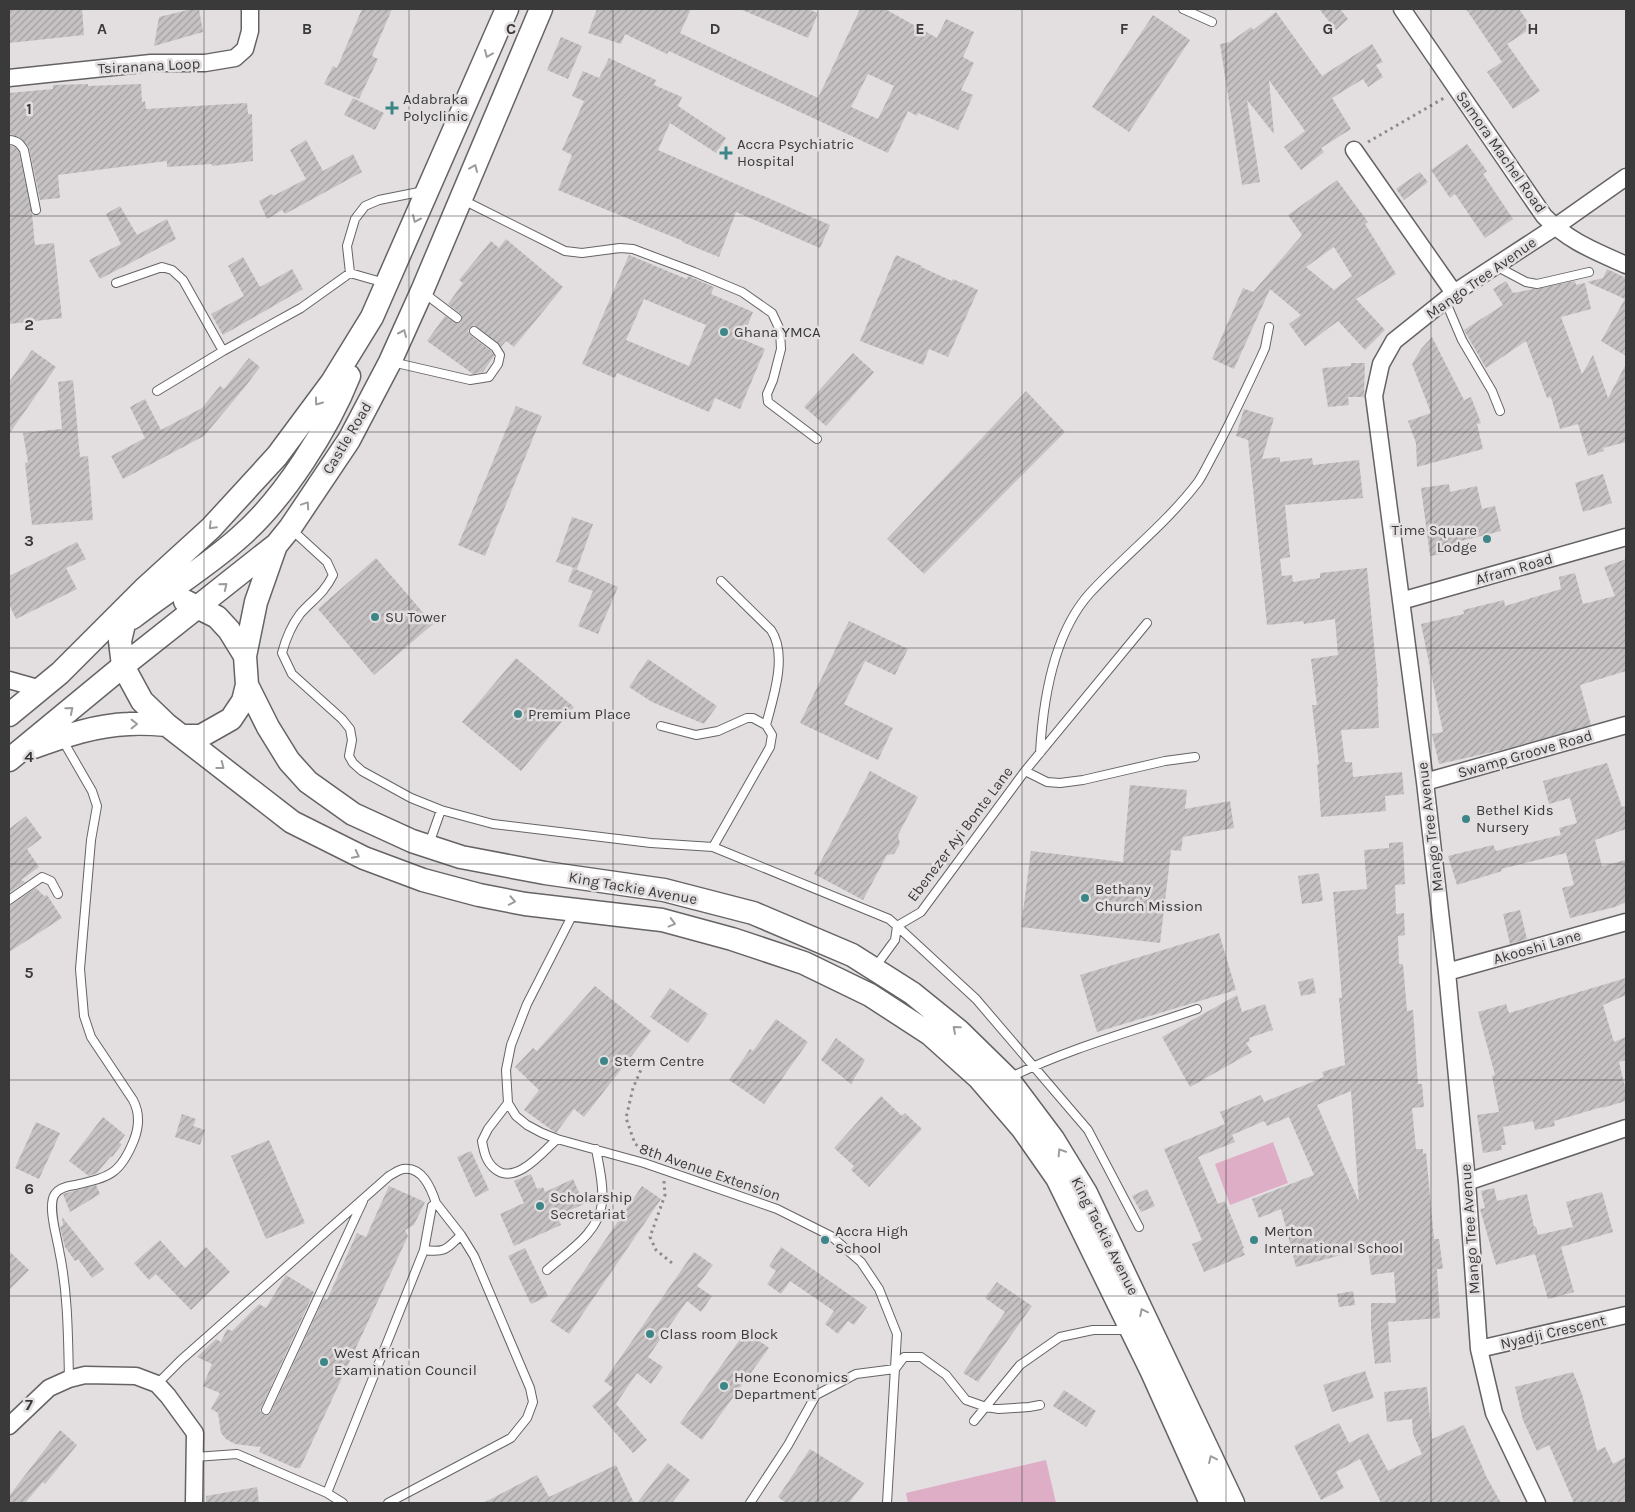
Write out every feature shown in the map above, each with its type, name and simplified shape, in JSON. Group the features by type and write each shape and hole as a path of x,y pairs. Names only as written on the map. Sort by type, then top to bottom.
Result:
{"main road":[{"path":"9,714 158,597 241,536 261,516 289,482 322,430 348,379 372,317 507,9"},
{"name":"Castle Road","path":"14,756 284,536 349,440 390,362 541,9"},
{"path":"60,673 143,590 210,528 277,456 332,382 372,317"},
{"path":"14,756 61,737 98,727 120,725 201,736 231,719 243,701 247,685 245,656 256,602 284,536"},
{"path":"158,597 172,597 198,607 216,617 229,630 245,656"},
{"path":"124,624 120,641 123,666 142,702 175,731"},
{"name":"King Tackie Avenue","path":"247,685 288,761 308,782 353,814 412,841 461,857 545,873 664,890 753,913 852,955 912,993 959,1031 1008,1079 1053,1139 1086,1193 1232,1503"},
{"name":"King Tackie Avenue","path":"175,731 292,822 364,858 423,880 479,895 525,904 662,920 732,938 795,960 870,995 930,1034 979,1078 1022,1128 1057,1178 1132,1330 1211,1503"}],"street":[{"name":"Tsiranana Loop","path":"9,78 151,63 205,63 235,58 245,49 250,31 250,9"},
{"name":"Samora Machel Road","path":"1402,9 1544,216 1555,227 1576,242 1626,265"},
{"path":"1354,150 1450,297"},
{"name":"Mango Tree Avenue","path":"1537,1503 1494,1413 1479,1349 1467,1182 1447,972 1425,782 1374,396 1381,364 1394,341 1450,297 1626,177"},
{"name":"Afram Road","path":"1401,601 1626,538"},
{"path":"9,680 41,689"},
{"name":"Swamp Groove Road","path":"1425,782 1626,725"},
{"name":"Akooshi Lane","path":"1447,972 1626,922"},
{"path":"1467,1182 1626,1128"},
{"name":"Nyadji Crescent","path":"1479,1349 1626,1315"},
{"path":"9,1426 49,1388 70,1379 85,1375 136,1376 156,1384 168,1396 195,1433 194,1503"}],"lane":[{"path":"1182,9 1212,22"},
{"path":"9,140 20,143 24,150 36,210"},
{"path":"350,273 347,246 355,219 365,206 379,200 428,190"},
{"path":"461,199 565,251 582,253 620,248 633,249 742,292 772,314 780,330 781,349 773,380 767,394 768,402 817,439"},
{"path":"1496,266 1526,282 1537,284 1589,272"},
{"path":"116,283 162,267 172,270 183,280 223,351"},
{"path":"350,273 387,284"},
{"path":"157,391 223,351 301,308 350,273"},
{"path":"422,291 456,318"},
{"path":"1450,297 1462,340 1487,383 1500,411"},
{"path":"1040,753 1042,714 1049,683 1059,649 1070,622 1089,594 1171,515 1199,480 1223,437 1261,358 1269,327"},
{"path":"390,362 470,380 489,378 498,364 500,355 495,347 474,331"},
{"path":"284,536 327,562 333,575 326,588 301,614 288,633 282,653 292,674 342,718 350,729 352,740 349,756 358,768 411,798 441,810 493,824 713,847 889,919 976,999 1088,1130 1139,1227"},
{"path":"721,581 777,638 779,661 766,725"},
{"name":"Ebenezer Ayi Bonte Lane","path":"897,926 921,912 1025,771 1147,623"},
{"path":"661,726 696,735 718,731 747,718 754,718 766,725 772,736 770,747 713,847"},
{"path":"61,737 92,791 96,806 91,840 80,969 84,1016 91,1037 138,1109 135,1138 127,1156 116,1171 103,1179 62,1188 54,1194 52,1216 64,1274 70,1379"},
{"path":"1025,771 1047,782 1060,783 1083,780 1165,761 1195,757"},
{"path":"428,846 441,810"},
{"path":"9,900 42,877 51,881 58,894"},
{"path":"557,1139 521,1170 505,1175 496,1171 487,1162 482,1141 488,1129 508,1103 506,1070 511,1045 527,1004 575,910"},
{"path":"874,969 895,940 897,926"},
{"path":"1008,1079 1034,1066 1102,1040 1197,1009"},
{"name":"8th Avenue Extension","path":"508,1103 516,1116 527,1125 557,1139 644,1163 777,1209 831,1236 861,1262 879,1289 897,1334 887,1503"},
{"path":"547,1270 585,1237 602,1205 596,1149"},
{"path":"156,1384 388,1176 402,1169 414,1170 422,1177 432,1192 436,1203 461,1235 474,1256 530,1388 533,1402 527,1418 511,1438 388,1503"},
{"path":"266,1410 365,1197"},
{"path":"327,1493 424,1250 432,1206 436,1203"},
{"path":"424,1250 444,1251 461,1235"},
{"path":"974,1421 1020,1365 1060,1337 1093,1330 1132,1330"},
{"path":"750,1503 788,1444 816,1395 856,1374 895,1369 904,1357 921,1357 946,1375 966,1400 999,1409 1040,1405"},
{"path":"195,1457 237,1454 327,1493 343,1503"}],"path":[{"path":"1354,150 1458,90"}],"shaded area":[{"path":"1273,1142 1288,1183 1230,1205 1215,1164"},
{"path":"1046,1460 1056,1503 908,1503 906,1493"}],"building":[{"path":"9,9 82,9 84,35 9,43"},
{"path":"199,9 203,32 154,46 159,17"},
{"path":"362,9 392,9 372,56 378,59 359,99 324,84 333,66 337,68"},
{"path":"597,9 691,9 680,33 818,98 860,9 885,9 937,38 946,19 974,32 963,57 974,63 961,90 973,95 958,130 918,113 917,116 908,111 888,153 669,51 667,54 625,34 621,44 588,33","holes":["868,74 894,86 878,119 851,107"]},
{"path":"740,9 807,9 818,13 808,38"},
{"path":"1319,9 1340,9 1348,19 1336,30"},
{"path":"1466,9 1519,9 1532,28 1507,44 1540,91 1513,109 1487,72 1502,62"},
{"path":"1276,12 1322,76 1372,44 1383,62 1376,65 1383,77 1368,87 1363,79 1332,98 1351,129 1321,148 1324,152 1301,170 1284,147 1305,131 1269,80 1274,134 1247,100 1260,182 1242,185 1220,44 1230,42 1251,27 1253,30"},
{"path":"1153,15 1190,40 1129,132 1092,107"},
{"path":"561,37 582,46 568,79 547,70"},
{"path":"609,58 656,80 654,85 682,97 678,106 726,138 716,153 670,123 658,150 830,225 820,248 736,212 719,257 558,190 572,155 562,150 584,101 572,96 583,71 599,78"},
{"path":"88,84 88,86 141,84 142,102 145,101 146,109 247,103 248,114 252,114 253,161 212,166 212,164 167,167 167,161 58,175 60,198 40,200 29,147 19,137 9,134 9,93 53,89 53,85"},
{"path":"353,98 384,113 375,130 344,115"},
{"path":"306,140 323,171 353,154 362,172 285,214 282,210 267,219 259,201 306,179 290,150"},
{"path":"1467,144 1487,171 1483,174 1513,219 1485,238 1455,194 1450,198 1431,170"},
{"path":"9,146 15,147 19,152 32,214 35,245 54,243 62,318 9,324"},
{"path":"1420,172 1428,182 1404,200 1396,189"},
{"path":"1337,180 1368,222 1365,224 1396,274 1356,299 1385,330 1365,350 1338,321 1305,346 1289,324 1301,315 1270,289 1234,369 1212,359 1243,288 1253,292 1302,235 1288,215","holes":["1334,247 1352,276 1334,290 1306,267"]},
{"path":"120,206 137,235 167,219 176,239 100,279 89,260 121,244 106,214"},
{"path":"506,239 563,287 514,347 506,341 501,347 474,325 470,327 468,331 470,335 491,351 494,356 483,372 473,374 427,341 445,316 456,323 461,322 462,315 448,304 463,283 459,280 491,241 499,248"},
{"name":"Ghana YMCA","path":"629,255 687,279 688,276 714,287 711,294 753,312 742,339 765,349 740,409 715,398 709,412 617,373 615,378 582,364","holes":["644,299 706,325 689,366 626,340"]},
{"path":"896,255 952,281 953,279 978,290 948,357 929,349 923,365 860,341"},
{"path":"243,257 260,287 292,269 303,289 223,335 211,314 244,296 228,266"},
{"path":"1607,269 1626,278 1626,356 1601,341 1625,299 1587,282 1603,278"},
{"path":"1506,281 1513,293 1575,281 1576,285 1585,283 1591,309 1561,317 1582,374 1593,355 1608,398 1626,364 1626,442 1603,448 1604,451 1588,456 1578,424 1560,429 1551,397 1547,398 1526,341 1486,368 1464,330 1503,305 1493,289"},
{"path":"1432,337 1464,400 1471,397 1481,423 1477,424 1483,449 1417,467 1416,443 1408,421 1431,413 1412,364 1421,349"},
{"path":"32,350 56,367 9,434 9,382"},
{"path":"853,353 874,372 826,426 804,407"},
{"path":"249,358 260,367 204,436 123,479 111,456 145,438 130,407 145,399 161,430 202,408 220,386 224,389"},
{"path":"1351,363 1365,363 1364,397 1348,397 1349,405 1328,407 1322,368 1351,366"},
{"path":"73,380 80,457 88,456 93,520 32,525 25,463 28,462 23,433 62,429 58,382"},
{"path":"1026,391 1065,432 924,574 887,539"},
{"path":"516,406 542,416 485,556 458,545"},
{"path":"1244,409 1274,418 1262,459 1280,457 1280,462 1312,458 1313,465 1359,460 1363,498 1285,505 1290,557 1280,559 1282,576 1292,575 1293,582 1320,578 1320,573 1367,568 1378,687 1379,728 1341,730 1345,762 1352,762 1353,777 1402,772 1404,794 1385,796 1386,811 1321,817 1317,764 1319,764 1312,705 1317,705 1311,659 1338,655 1335,619 1304,624 1303,621 1267,625 1248,440 1236,436"},
{"path":"1603,474 1612,503 1583,512 1575,483"},
{"path":"1449,484 1450,492 1477,486 1482,509 1495,506 1501,531 1457,542 1458,552 1430,556 1421,488"},
{"path":"572,517 593,524 577,569 556,562"},
{"path":"77,542 86,559 66,568 77,589 16,619 9,604 9,576"},
{"name":"SU Tower","path":"376,558 433,624 374,675 318,609"},
{"path":"1626,559 1626,671 1580,685 1591,725 1506,749 1439,764 1432,734 1443,732 1421,624 1464,614 1463,610 1504,600 1505,606 1561,589 1559,577 1575,573 1583,604 1615,596 1604,567"},
{"path":"573,568 618,587 598,634 578,626 593,591 568,582"},
{"path":"849,621 908,649 895,675 865,661 844,704 893,728 878,760 800,723"},
{"name":"Premium Place","path":"516,658 574,707 521,771 462,722"},
{"path":"648,659 717,706 704,724 652,702 629,687"},
{"path":"1607,763 1622,807 1626,806 1626,829 1595,840 1602,866 1626,860 1626,902 1615,907 1570,918 1562,888 1574,885 1566,853 1501,869 1502,871 1457,885 1448,856 1493,845 1496,851 1561,835 1559,828 1577,823 1570,798 1549,804 1543,781"},
{"path":"870,771 918,797 898,835 900,844 894,854 887,855 863,900 814,874"},
{"path":"1130,785 1187,790 1185,809 1230,801 1234,828 1183,837 1181,851 1171,850 1160,943 1021,927 1031,851 1123,862"},
{"path":"26,816 42,838 27,849 39,867 21,880 25,882 9,893 9,829"},
{"path":"1403,842 1405,884 1395,885 1396,914 1404,913 1405,935 1398,936 1399,964 1403,964 1407,1011 1413,1010 1418,1084 1422,1084 1424,1107 1412,1108 1416,1149 1423,1149 1423,1154 1426,1153 1434,1239 1439,1239 1443,1269 1437,1269 1440,1318 1388,1322 1391,1362 1375,1364 1371,1327 1371,1303 1396,1303 1394,1272 1371,1275 1368,1248 1296,1267 1281,1209 1259,1218 1252,1199 1314,1175 1289,1117 1267,1126 1264,1121 1232,1135 1235,1142 1198,1157 1218,1204 1225,1201 1245,1255 1204,1272 1192,1244 1202,1240 1164,1149 1225,1124 1220,1112 1261,1095 1264,1102 1324,1077 1322,1072 1345,1065 1339,998 1342,998 1333,892 1367,889 1364,850 1389,848 1389,843","holes":["1351,1091 1359,1202 1317,1105"]},
{"path":"1319,873 1323,901 1302,904 1298,876"},
{"path":"36,888 44,896 47,895 62,918 9,952 9,906"},
{"path":"1520,910 1527,939 1510,944 1503,914"},
{"path":"1219,933 1236,990 1097,1032 1080,975"},
{"path":"1313,978 1316,993 1301,996 1298,982"},
{"path":"1626,978 1626,995 1603,1005 1614,1042 1626,1037 1626,1060 1619,1062 1626,1091 1626,1101 1554,1121 1555,1126 1535,1130 1533,1121 1503,1127 1506,1145 1501,1145 1502,1150 1483,1153 1477,1115 1499,1112 1492,1076 1495,1075 1478,1012 1506,1004 1509,1013"},
{"path":"595,986 651,1031 584,1117 574,1109 556,1133 524,1110 539,1090 515,1067 533,1048 537,1051"},
{"path":"670,988 708,1014 688,1043 650,1017"},
{"path":"1237,995 1242,1012 1265,1004 1273,1030 1249,1038 1250,1041 1246,1043 1252,1052 1190,1087 1162,1037"},
{"path":"776,1019 808,1042 764,1104 729,1080 750,1049 753,1051"},
{"path":"836,1038 865,1060 851,1084 821,1060"},
{"path":"881,1096 902,1116 905,1113 922,1129 869,1187 851,1170 854,1166 834,1148"},
{"path":"182,1114 196,1119 193,1126 205,1130 200,1145 175,1137"},
{"path":"103,1117 125,1135 119,1143 122,1144 112,1157 97,1173 89,1176 69,1161"},
{"path":"36,1122 60,1133 39,1179 15,1168"},
{"path":"269,1140 305,1223 266,1239 231,1156"},
{"path":"471,1151 489,1190 475,1197 457,1157"},
{"path":"531,1174 537,1189 543,1187 545,1192 573,1179 584,1204 557,1216 561,1225 514,1246 500,1214 524,1203 514,1181"},
{"path":"96,1185 100,1194 70,1212 63,1194"},
{"path":"389,1186 425,1202 414,1225 405,1230 408,1236 300,1468 295,1468 259,1452 261,1447 235,1444 226,1439 221,1433 218,1413 211,1409 220,1393 203,1386 212,1364 197,1357 216,1339 221,1342 227,1329 232,1331 259,1304 266,1308 286,1275 314,1292 261,1408 260,1411 263,1415 270,1414 324,1298 327,1300 357,1233 366,1237"},
{"path":"642,1186 661,1199 569,1334 550,1321"},
{"path":"1494,1188 1497,1201 1527,1194 1534,1227 1536,1226 1538,1235 1573,1227 1566,1202 1602,1192 1613,1232 1561,1247 1574,1292 1548,1299 1535,1254 1496,1265 1480,1209 1485,1208 1481,1191"},
{"path":"1147,1189 1155,1206 1141,1212 1132,1196"},
{"path":"62,1217 104,1269 92,1278 78,1259 75,1261 65,1247 60,1227 63,1225"},
{"path":"160,1240 185,1268 206,1247 230,1272 191,1310 156,1274 149,1280 134,1263"},
{"name":"Class room Block","path":"781,1247 867,1307 854,1325 848,1321 838,1334 825,1324 834,1311 790,1281 781,1294 767,1284 776,1271 769,1266"},
{"path":"525,1248 548,1296 531,1304 508,1256"},
{"path":"9,1251 29,1270 9,1290"},
{"name":"Class room Block","path":"694,1252 713,1265 697,1286 712,1296 701,1312 687,1301 648,1357 663,1367 651,1384 637,1373 616,1404 647,1440 633,1453 592,1406 613,1388 604,1381"},
{"path":"997,1282 1032,1306 978,1382 963,1373 1005,1312 985,1298"},
{"path":"1353,1291 1355,1305 1339,1307 1337,1294"},
{"name":"Hone Economics Department","path":"746,1331 769,1348 702,1440 680,1423"},
{"path":"1365,1371 1374,1398 1332,1412 1323,1385"},
{"path":"1573,1372 1582,1394 1597,1451 1605,1447 1613,1464 1626,1457 1626,1503 1574,1503 1549,1445 1537,1451 1523,1420 1515,1387"},
{"path":"1427,1387 1432,1439 1464,1425 1487,1478 1501,1503 1381,1503 1360,1459 1336,1472 1344,1488 1321,1500 1294,1446 1339,1423 1349,1443 1368,1433 1388,1471 1422,1454 1413,1434 1412,1419 1387,1422 1384,1392"},
{"path":"1064,1390 1096,1411 1086,1427 1053,1406"},
{"path":"60,1430 77,1445 45,1484 43,1482 25,1503 9,1503 9,1496"},
{"path":"810,1449 864,1483 849,1503 786,1503 778,1497"},
{"path":"668,1463 690,1480 672,1503 637,1503"},
{"path":"616,1465 634,1503 483,1503 537,1475 549,1497"},
{"path":"257,1487 259,1503 206,1503 206,1496"}],"place":[{"name":"Adabraka Polyclinic","path":"392,108"},
{"name":"Accra Psychiatric Hospital","path":"726,153"},
{"name":"Ghana YMCA","path":"724,332"},
{"name":"Time Square Lodge","path":"1487,539"},
{"name":"SU Tower","path":"375,617"},
{"name":"Premium Place","path":"518,714"},
{"name":"Bethel Kids Nursery","path":"1466,819"},
{"name":"Bethany Church Mission","path":"1085,898"},
{"name":"Sterm Centre","path":"604,1061"},
{"name":"Scholarship Secretariat","path":"540,1206"},
{"name":"Accra High School","path":"825,1240"},
{"name":"Merton International School","path":"1254,1240"},
{"name":"Class room Block","path":"650,1334"},
{"name":"West African Examination Council","path":"324,1362"},
{"name":"Hone Economics Department","path":"724,1386"}]}
